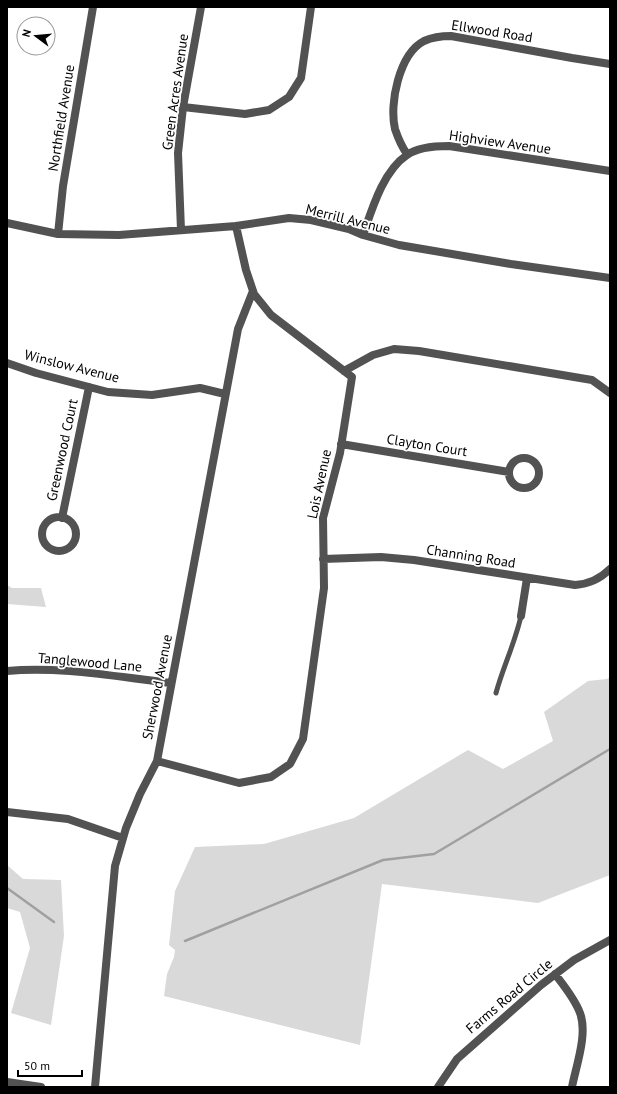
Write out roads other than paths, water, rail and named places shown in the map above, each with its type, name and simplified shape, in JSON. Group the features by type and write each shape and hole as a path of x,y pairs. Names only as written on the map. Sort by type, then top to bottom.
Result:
{"street":[{"name":"Northfield Avenue","path":"58,234 65,171 93,7"},
{"name":"Green Acres Avenue","path":"181,230 178,153 183,107 201,7"},
{"path":"183,107 245,114 268,110 289,97 301,78 311,7"},
{"name":"Ellwood Road","path":"407,154 395,129 393,110 401,69 411,52 424,41 432,38 451,36 610,64"},
{"name":"Highview Avenue","path":"363,235 382,186 391,171 407,154 418,150 434,146 449,146 610,171"},
{"name":"Merrill Avenue","path":"7,224 58,234 119,235 236,226 289,218 310,220 334,225 399,245 511,264 610,278"},
{"path":"236,226 246,270 253,291 271,315 344,371 373,355 394,349 419,351 592,380 610,393"},
{"name":"Sherwood Avenue","path":"95,1087 115,866 123,838 140,794 157,761 238,329 253,291"},
{"name":"Winslow Avenue","path":"7,363 36,373 108,392 152,395 200,388 226,394"},
{"name":"Lois Avenue","path":"157,761 239,783 271,777 290,764 303,739 324,588 323,518 341,444 352,377 344,371"},
{"name":"Greenwood Court","path":"62,518 89,387"},
{"name":"Clayton Court","path":"341,444 509,472"},
{"name":"Greenwood Court","path":"62,518 71,522 74,527 76,537 67,550 56,551 47,546 44,540 44,529 50,520 62,518"},
{"name":"Channing Road","path":"324,559 381,557 414,560 575,586 595,581 610,569"},
{"path":"521,616 527,578"},
{"name":"Tanglewood Lane","path":"7,670 69,671 171,683"},
{"path":"7,812 68,820 123,838"},
{"name":"Farms Road Circle","path":"438,1087 457,1059 541,985 574,960 610,940"},
{"path":"555,974 573,999 580,1013 583,1024 582,1038 572,1087"},
{"path":"7,1082 41,1087"}],"lane":[{"path":"496,693 516,636 521,616"}],"waterway":[{"path":"185,941 383,860 434,854 610,749"},
{"path":"7,888 54,922"}]}
